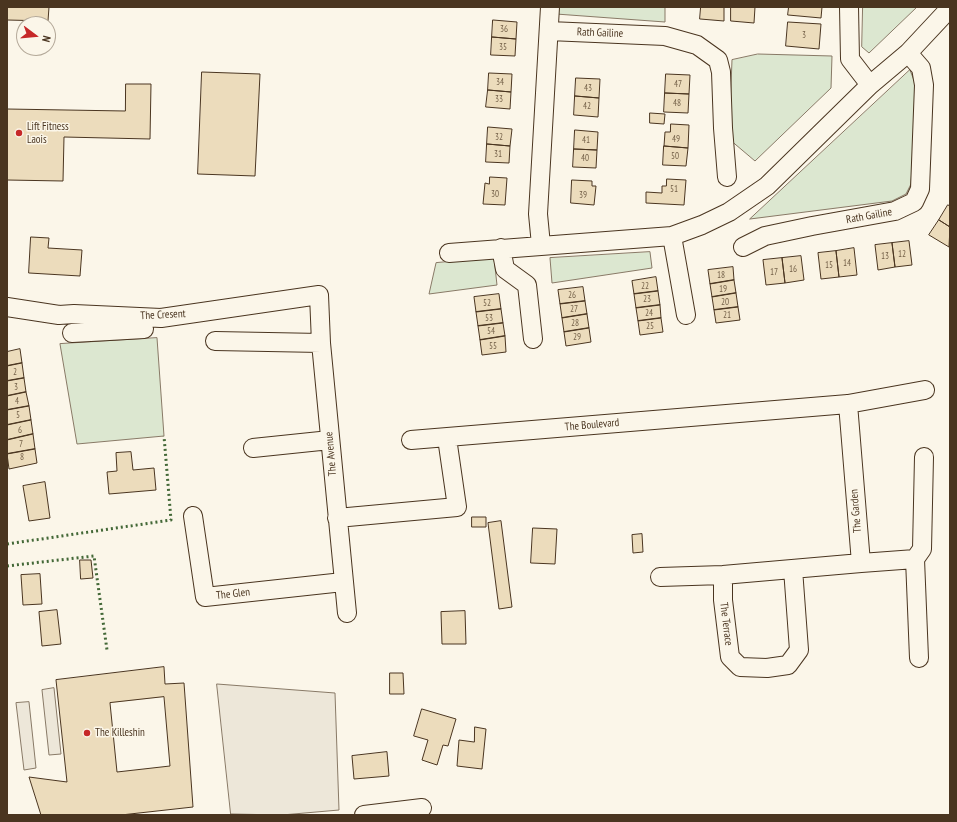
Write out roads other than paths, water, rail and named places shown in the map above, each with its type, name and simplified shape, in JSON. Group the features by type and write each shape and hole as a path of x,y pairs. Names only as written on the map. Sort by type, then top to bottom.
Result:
{"street":[{"path":"541,245 538,214 550,7"},
{"path":"849,7 850,58 870,85"},
{"path":"450,253 672,236 702,225 729,212 767,186 870,85 908,53 950,8"},
{"name":"Rath Gailine","path":"549,31 665,36 697,45 718,60 721,72 727,177"},
{"name":"Rath Gailine","path":"743,247 765,236 812,226 895,212 914,202 920,189 924,85 921,68 908,53"},
{"path":"672,236 686,316"},
{"path":"501,248 505,269 527,285 533,339"},
{"name":"The Cresent","path":"7,308 109,324 319,295"},
{"name":"The Avenue","path":"319,295 321,343 346,613"},
{"path":"72,333 109,324 144,329"},
{"path":"215,341 321,343"},
{"name":"The Boulevard","path":"411,440 848,404 925,390"},
{"name":"The Garden","path":"848,404 861,563"},
{"path":"337,518 457,507 447,438"},
{"path":"253,448 330,440"},
{"path":"919,658 916,559 922,549 924,457"},
{"name":"The Glen","path":"193,516 204,597 343,582"},
{"path":"660,578 793,570 916,559"},
{"name":"The Terrace","path":"724,575 723,600 730,657 740,667 767,668 788,665 799,650 793,570"},
{"path":"364,815 422,808"}],"place":[{"name":"Lift Fitness Laois","path":"19,133"},
{"name":"The Killeshin","path":"87,733"}]}
